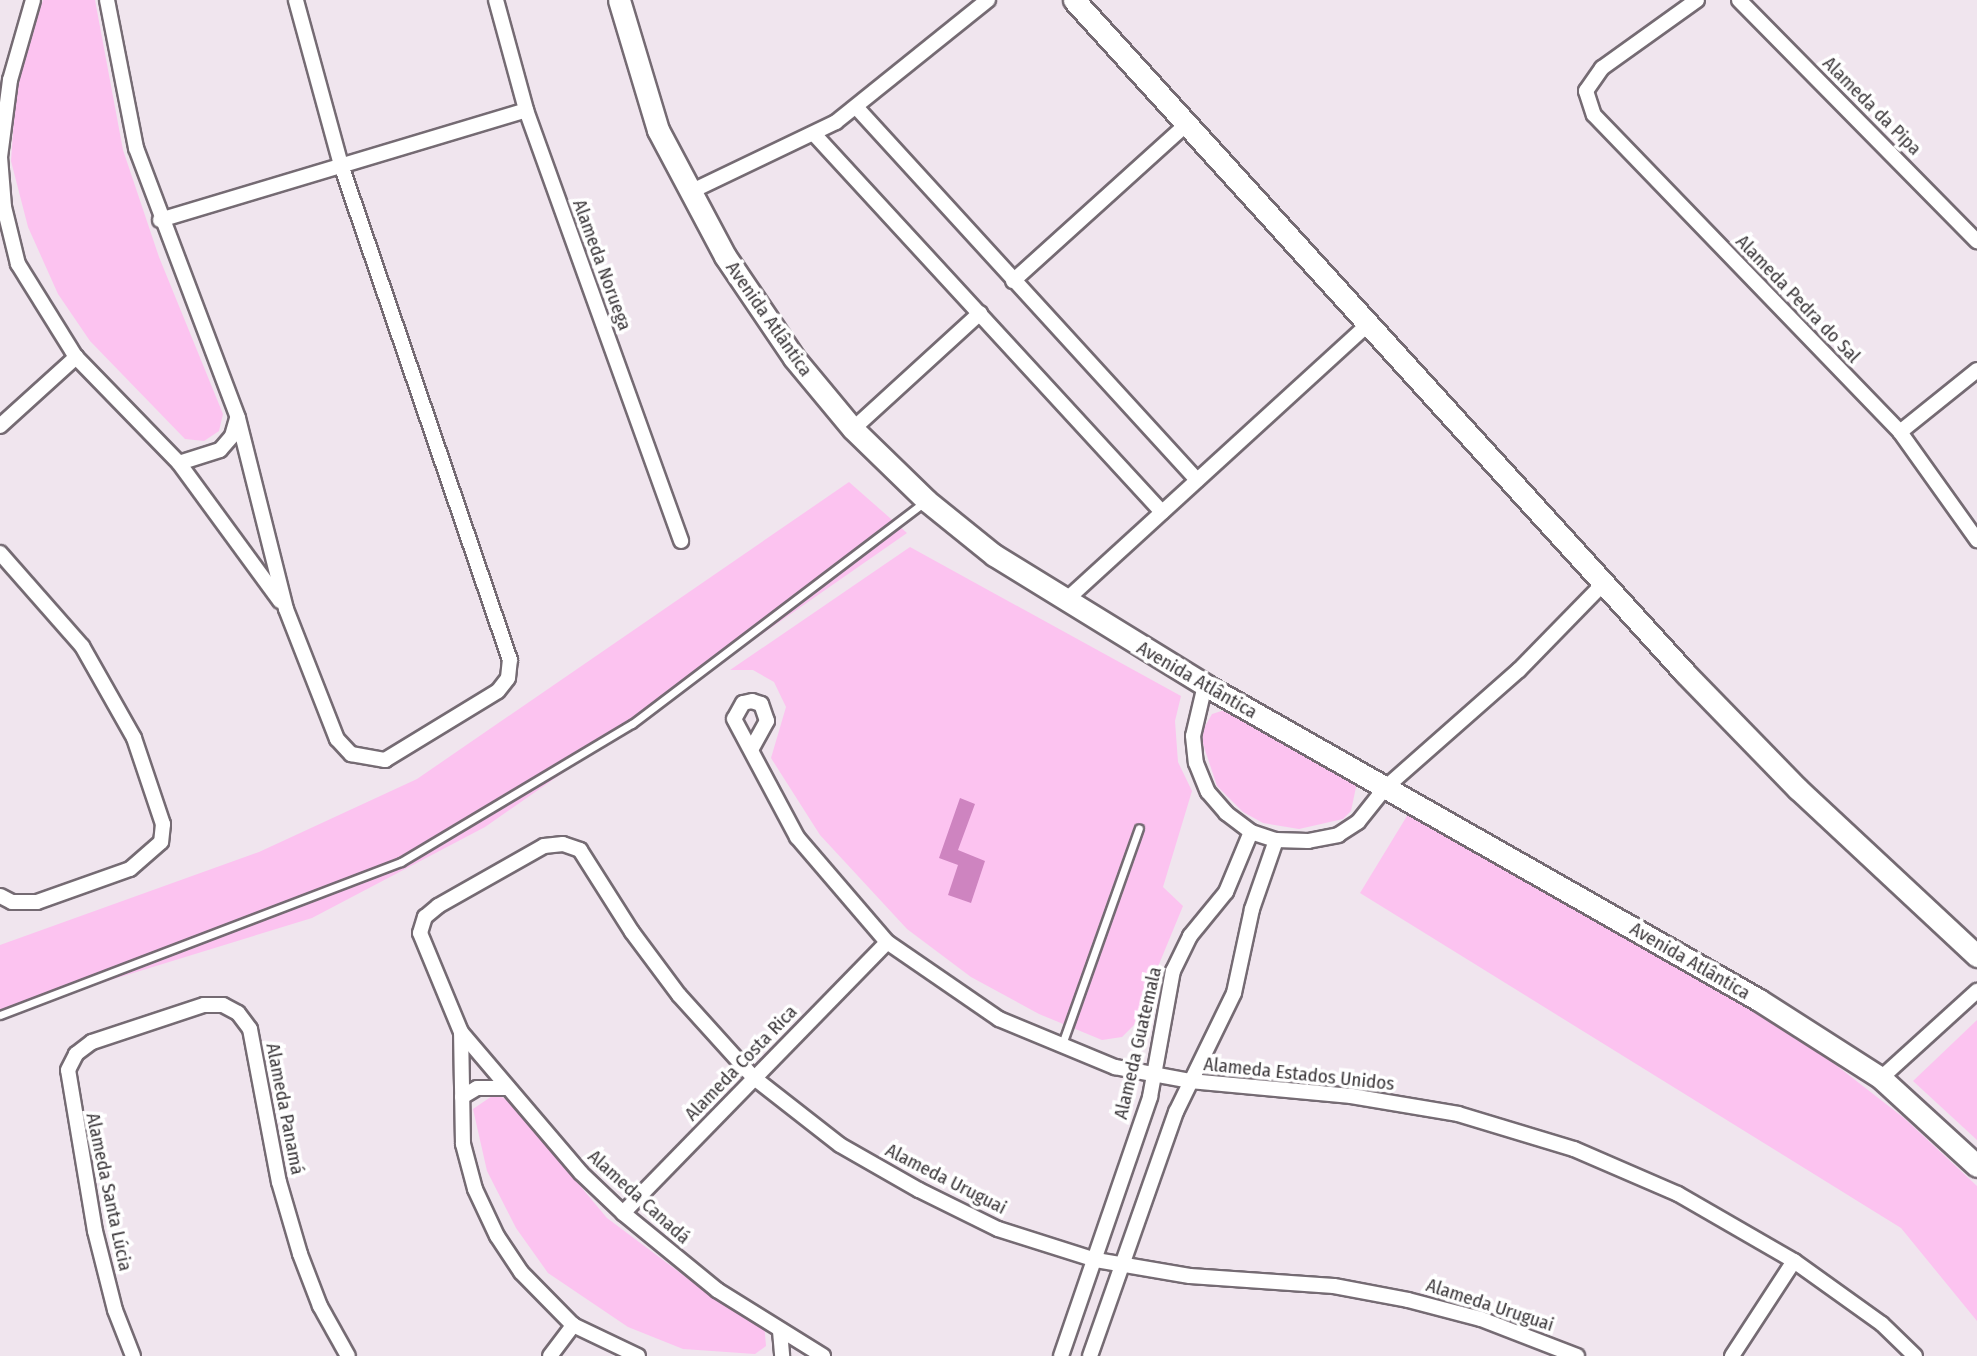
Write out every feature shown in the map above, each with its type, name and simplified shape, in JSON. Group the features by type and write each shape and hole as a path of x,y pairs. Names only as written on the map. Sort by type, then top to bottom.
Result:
{"street":[{"path":"33,0 5,79 0,157 4,207 18,264 76,357 179,463 286,609"},
{"path":"107,0 136,148 160,220 238,418 286,609 337,739 351,754 367,760 385,761 498,691 508,678 510,660 341,165 296,0"},
{"name":"Alameda Noruega","path":"496,0 526,110 681,541"},
{"name":"Avenida Atlântica","path":"619,0 659,130 724,256 794,358 853,429 927,501 994,555 1205,685 1759,1000 1881,1079 1977,1166"},
{"path":"690,192 814,134 858,107 988,0"},
{"path":"1074,0 1603,584 1798,789 1977,956"},
{"name":"Alameda Pedra do Sal","path":"1698,0 1602,68 1587,92 1594,115 1900,432 1977,540"},
{"name":"Alameda da Pipa","path":"1739,0 1977,241"},
{"path":"858,107 1013,281 1197,480"},
{"path":"160,220 526,110"},
{"path":"1013,281 1186,124"},
{"path":"814,134 1162,512"},
{"path":"853,429 980,313"},
{"path":"1065,601 1368,324"},
{"path":"0,426 76,357"},
{"path":"1900,432 1977,370"},
{"path":"179,463 220,450 232,436 238,418"},
{"path":"0,552 82,646 134,738 163,824 161,842 130,869 37,902 12,902 0,896"},
{"path":"1205,685 1193,736 1196,763 1208,792 1251,832 1276,840 1308,841 1338,835 1358,822 1385,788 1519,670 1603,584"},
{"name":"Alameda Estados Unidos","path":"752,748 767,787 797,837 887,942 988,1012 1060,1047 1155,1074 1190,1081 1351,1096 1471,1118 1574,1149 1678,1194 1794,1261 1882,1324 1915,1356"},
{"name":"Alameda Guatemala","path":"1061,1356 1096,1260 1155,1074 1172,971 1189,936 1226,892 1251,832"},
{"path":"1090,1356 1190,1081 1234,993 1252,909 1276,840"},
{"name":"Alameda Uruguai","path":"461,1032 423,950 420,933 425,918 438,906 544,846 563,844 580,850 632,932 679,995 753,1077 840,1145 919,1190 999,1228 1096,1260 1190,1276 1334,1286 1408,1300 1482,1319 1577,1356"},
{"name":"Alameda Costa Rica","path":"623,1213 887,942"},
{"path":"1881,1079 1977,991"},
{"name":"Alameda Panamá","path":"92,1042 204,1004 223,1005 238,1013 250,1029 279,1182 300,1254 320,1306 348,1356"},
{"path":"461,1032 463,1144 475,1189 497,1236 521,1272 573,1325 638,1356"},
{"name":"Alameda Canadá","path":"461,1032 508,1088 623,1213 717,1290 823,1356"},
{"name":"Alameda Santa Lúcia","path":"92,1042 76,1054 68,1070 68,1086 95,1231 115,1310 133,1356"},
{"path":"462,1097 477,1088 508,1088"},
{"path":"1731,1356 1794,1261"},
{"path":"550,1356 573,1325"},
{"path":"780,1331 782,1356"}],"lane":[{"path":"0,1015 401,862 632,724 927,501"},
{"path":"1060,1047 1139,828"}],"shaded area":[{"path":"43,0 95,0 123,150 159,257 223,414 219,431 204,441 185,439 90,341 58,294 28,227 11,161 17,74"},
{"path":"849,482 907,533 485,827 312,918 0,1014 0,945 259,852 417,779"},
{"path":"910,547 1181,696 1175,721 1178,762 1192,791 1163,887 1183,906 1134,1025 1122,1037 1102,1040 1039,1014 971,977 907,929 820,835 771,758 786,707 774,682 753,670 730,670"},
{"path":"1231,708 1348,771 1356,787 1351,811 1343,819 1299,829 1263,823 1243,812 1217,786 1200,735 1212,714"},
{"path":"960,798 975,804 958,850 985,861 971,903 948,895 958,865 939,858"},
{"path":"1410,811 1773,1016 1904,1118 1977,1186 1977,1321 1901,1228 1360,893"},
{"path":"1977,1020 1977,1140 1913,1081"},
{"path":"495,1094 508,1100 607,1218 711,1296 764,1322 766,1346 755,1354 683,1349 628,1327 548,1273 516,1228 487,1171 473,1109"}]}
